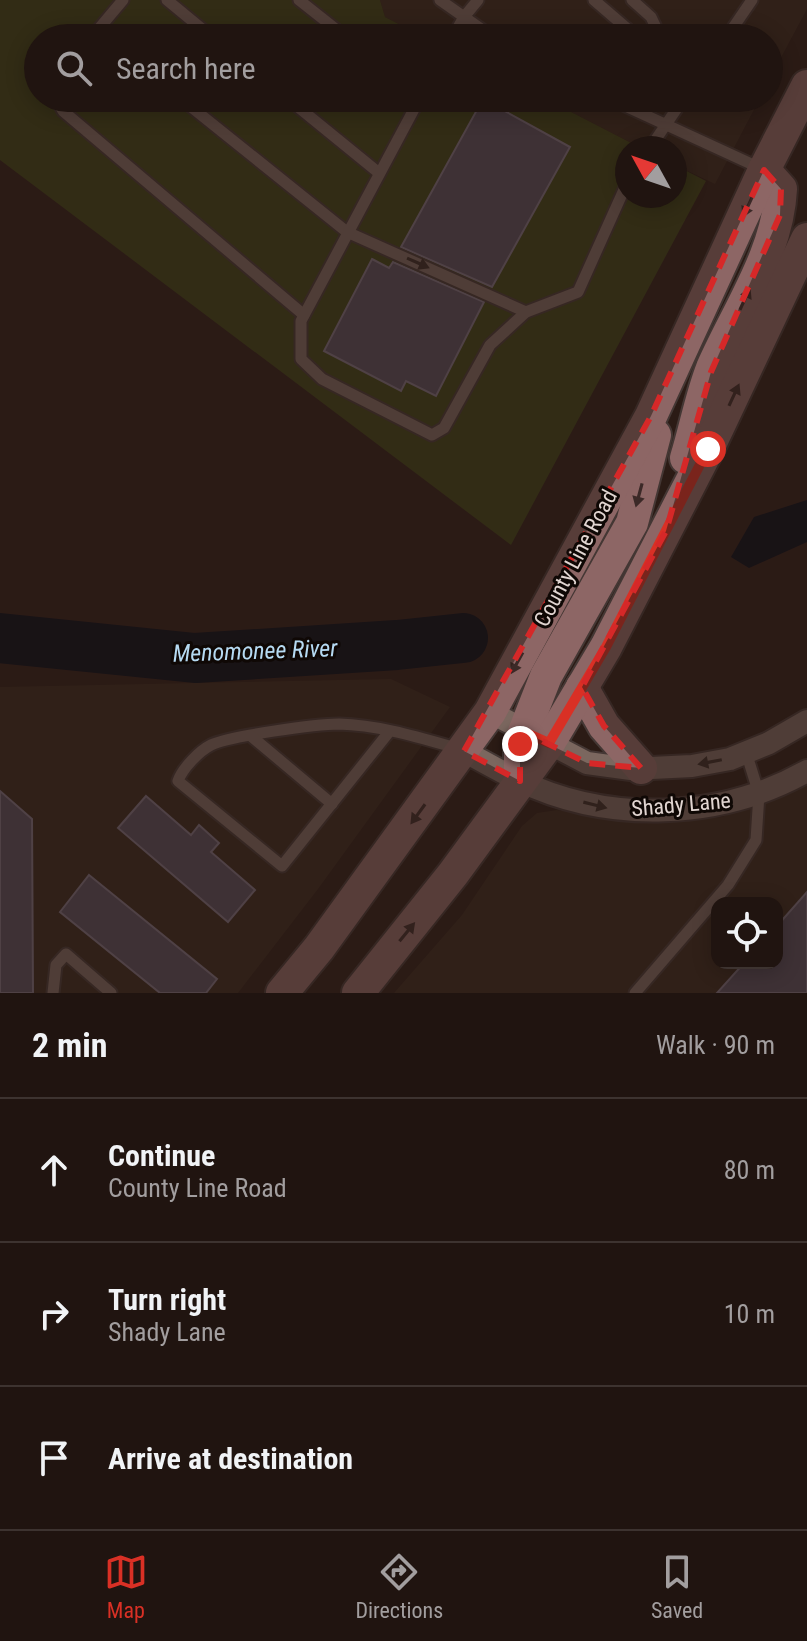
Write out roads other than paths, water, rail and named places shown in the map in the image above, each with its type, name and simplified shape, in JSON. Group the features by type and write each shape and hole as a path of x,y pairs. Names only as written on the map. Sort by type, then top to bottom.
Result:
{"main road":[{"name":"County Line Road","path":"282,993 319,948 490,712 651,416 764,170 807,86"},
{"path":"764,170 807,190"},
{"path":"666,531 711,372 770,245 780,215 781,189 764,170"},
{"path":"536,737 582,687 606,647 708,449 807,239"},
{"path":"358,993 453,874 520,781 536,737 546,676 632,523 674,366"},
{"path":"582,687 604,726 641,768"}],"street":[{"name":"Shady Lane","path":"490,712 587,763 641,768 692,766 730,759 807,721"},
{"name":"Shady Lane","path":"464,751 520,781 602,808 650,811 712,806 759,794 807,771"}],"lane":[{"path":"106,24 123,0"},
{"path":"167,0 196,24"},
{"path":"299,0 329,24"},
{"path":"440,0 474,24"},
{"path":"460,24 478,0"},
{"path":"594,0 622,24"},
{"path":"632,0 654,24"},
{"path":"736,24 752,0"},
{"path":"64,112 304,315"},
{"path":"197,112 347,232 526,312"},
{"path":"304,112 379,173"},
{"path":"412,112 301,321 301,359 322,379 432,435 444,428 490,345 526,312 578,292 616,208"},
{"path":"639,112 764,170"},
{"path":"658,136 674,112"},
{"path":"389,732 282,866 178,781 196,757 210,745 338,724 414,735 464,751"},
{"path":"251,736 332,804"},
{"path":"635,993 728,885 756,840 759,794 746,752"},
{"path":"53,993 56,965 66,954 111,993"}],"waterway":[{"name":"Menomonee River","path":"0,638 195,658 463,638"}]}
